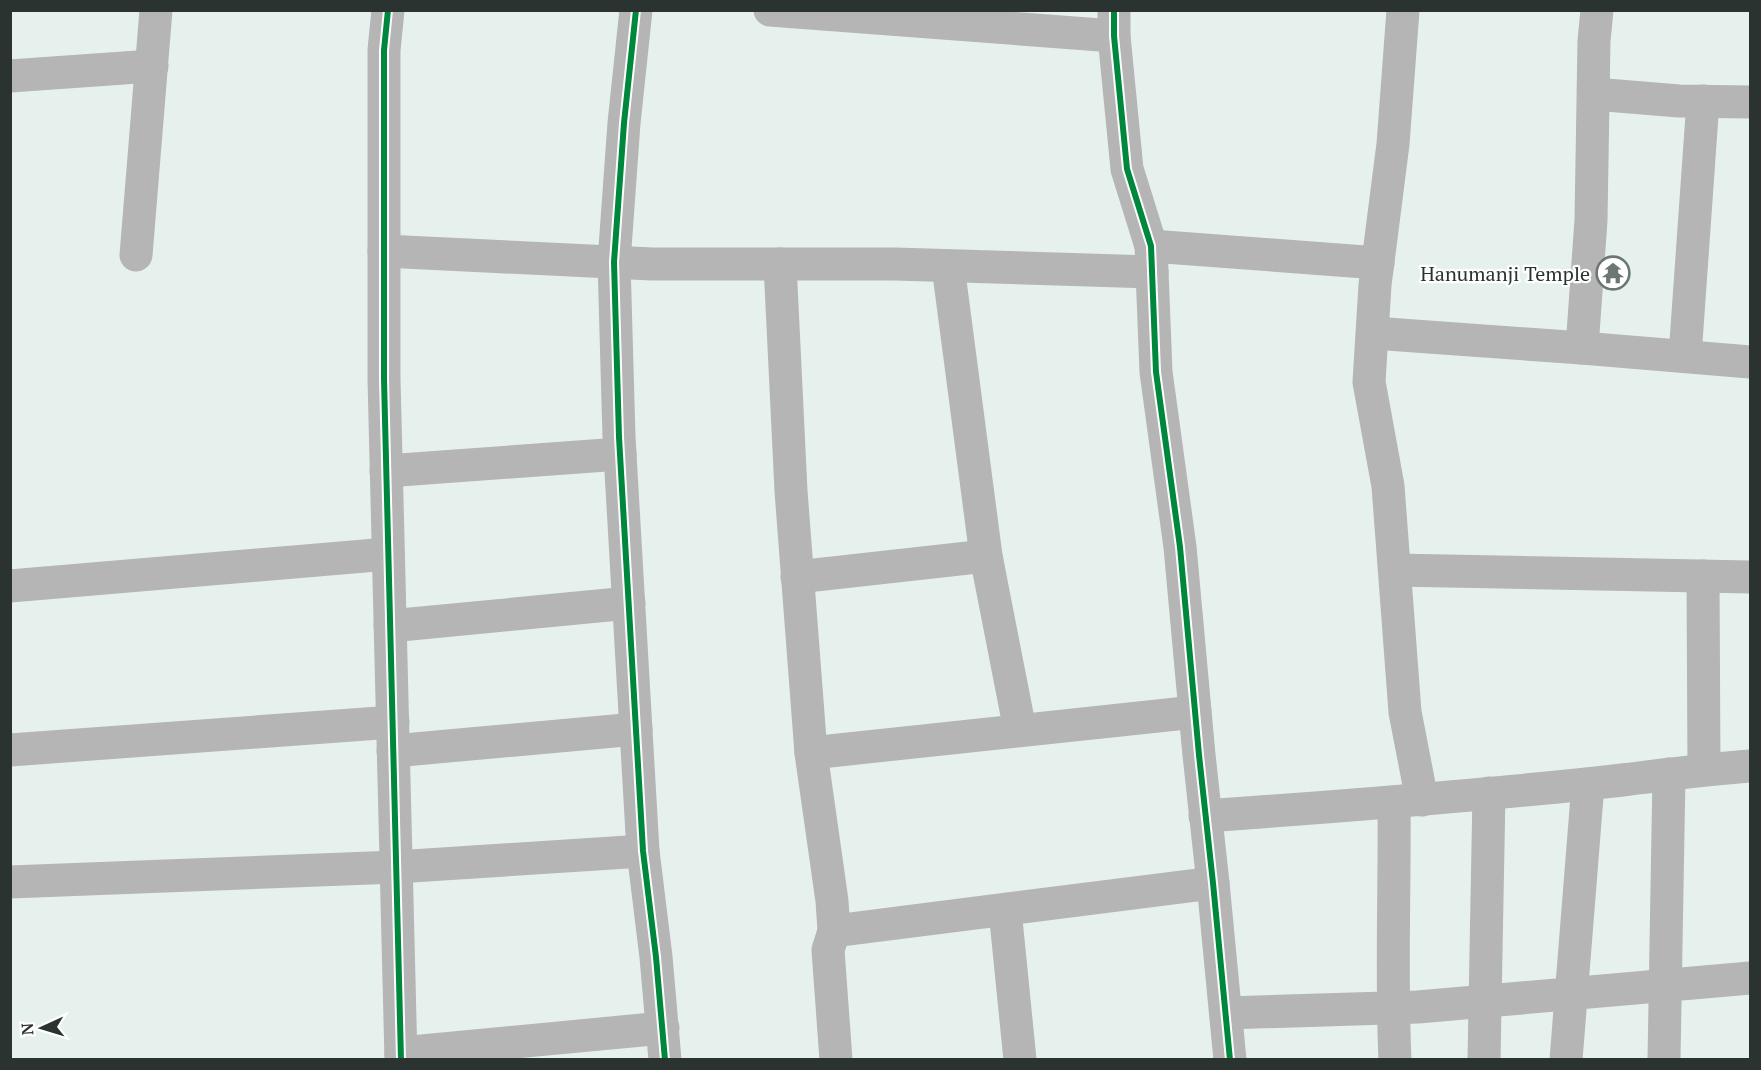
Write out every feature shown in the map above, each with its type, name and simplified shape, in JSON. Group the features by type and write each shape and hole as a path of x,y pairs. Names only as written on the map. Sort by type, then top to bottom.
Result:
{"street":[{"path":"136,255 156,10"},
{"path":"388,10 384,50 386,471 401,1056 664,1044 643,851 620,454 614,262 624,123 636,10"},
{"path":"770,10 1114,23 1127,169 1151,259 1156,372 1180,548 1230,1059"},
{"path":"1395,1059 1393,1008 1395,892 1408,801 1405,712 1388,486 1369,382 1378,263 1393,144 1403,10"},
{"path":"1582,348 1591,220 1594,41 1597,10"},
{"path":"10,75 152,66"},
{"path":"1594,94 1750,102"},
{"path":"1685,357 1703,101"},
{"path":"384,250 614,262 948,266 1151,259 1378,263"},
{"path":"780,264 791,491 811,753 828,861 834,932 828,950 836,1059"},
{"path":"948,266 986,556 1020,730"},
{"path":"1373,333 1750,362"},
{"path":"386,471 620,454"},
{"path":"10,586 388,554"},
{"path":"797,577 986,556"},
{"path":"1395,570 1750,577"},
{"path":"1703,576 1704,769"},
{"path":"390,626 629,603"},
{"path":"811,753 1195,712"},
{"path":"10,750 636,729"},
{"path":"1205,816 1489,794 1704,769 1750,766"},
{"path":"1664,1059 1669,774"},
{"path":"1566,1059 1588,784"},
{"path":"1484,1059 1489,794"},
{"path":"10,882 396,867 643,851"},
{"path":"834,932 1213,883"},
{"path":"1005,910 1020,1059"},
{"path":"1226,1013 1393,1008 1486,1002 1750,978"}],"cycle path":[{"path":"388,10 384,50 384,379 401,1060"},
{"path":"636,10 624,123 614,262 619,437 643,851 656,957 665,1060"},
{"path":"1114,10 1114,36 1127,169 1151,246 1156,372 1180,547 1230,1060"}],"place":[{"name":"Hanumanji Temple","path":"1613,273"}]}
